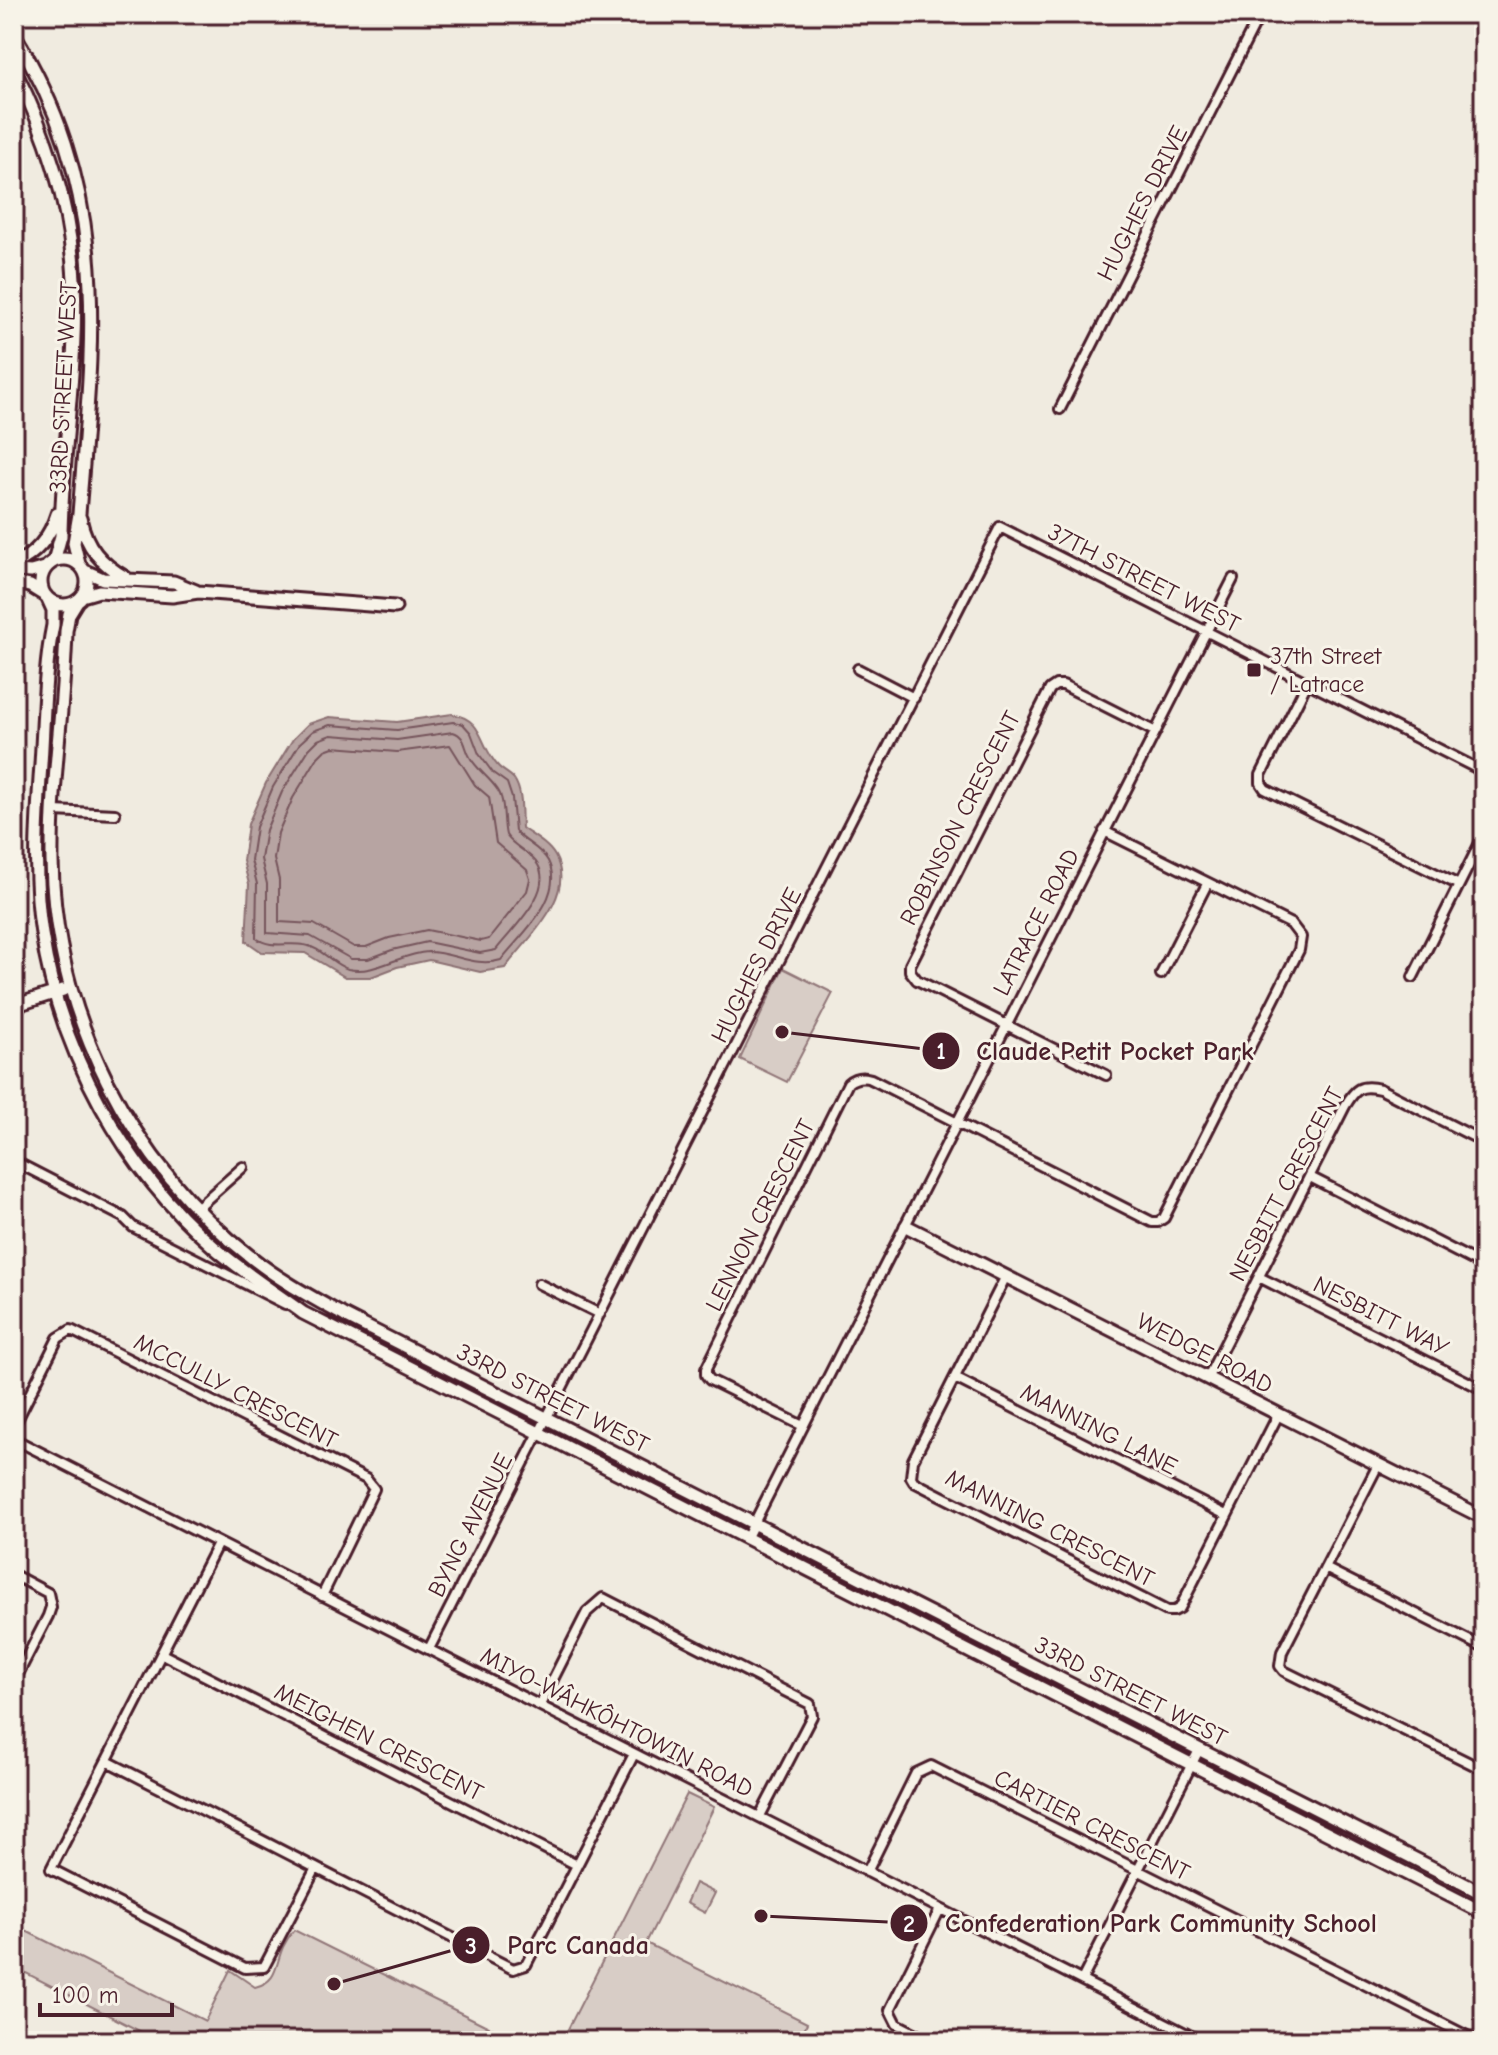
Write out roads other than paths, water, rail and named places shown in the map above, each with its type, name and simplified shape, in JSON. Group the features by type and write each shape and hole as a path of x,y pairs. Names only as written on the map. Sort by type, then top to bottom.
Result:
{"main road":[{"name":"33RD STREET WEST","path":"14,34 30,60 59,123 77,183 89,250 92,334 74,546 87,584 67,620 54,811 54,887 62,950 86,1037 120,1106 164,1171 253,1259 305,1294 1484,1894"},
{"name":"33RD STREET WEST","path":"14,69 41,130 60,188 74,276 74,335 61,498 61,536 41,586 53,610 36,852 42,936 56,992 79,1061 114,1128 163,1195 215,1248 303,1313 1484,1913"},
{"path":"14,564 47,539 61,498"},
{"path":"79,514 90,547 107,567 130,580"},
{"path":"14,571 31,572 67,559 103,579 174,582 198,592"},
{"path":"14,583 30,586 59,604 99,591 172,596 198,592 395,607"},
{"path":"14,1006 70,987"},
{"name":"WEDGE ROAD","path":"906,1226 1484,1518"}],"street":[{"name":"HUGHES DRIVE","path":"1060,409 1260,14"},
{"name":"HUGHES DRIVE","path":"547,1419 1000,527"},
{"name":"37TH STREET WEST","path":"1000,527 1484,772"},
{"name":"LATRACE ROAD","path":"746,1539 1233,579"},
{"path":"858,669 914,698"},
{"path":"1307,683 1261,775 1265,789 1459,885"},
{"name":"ROBINSON CRESCENT","path":"1106,1075 917,980 910,971 911,960 1050,689 1063,685 1154,731"},
{"path":"54,811 115,814"},
{"path":"957,1122 1152,1222 1164,1218 1302,943 1291,924 1104,831"},
{"path":"1413,977 1484,835"},
{"path":"1161,974 1207,884"},
{"name":"LENNON CRESCENT","path":"803,1426 710,1380 706,1369 848,1083 859,1077 871,1079 957,1122"},
{"name":"NESBITT CRESCENT","path":"1207,1379 1352,1094 1362,1086 1380,1089 1484,1142"},
{"name":"33RD STREET WEST","path":"14,1161 123,1217 133,1227 303,1313"},
{"path":"198,1207 243,1167"},
{"path":"1310,1177 1484,1266"},
{"name":"MANNING CRESCENT","path":"1006,1276 913,1460 911,1477 914,1482 1167,1611 1174,1611 1180,1608 1278,1415"},
{"name":"NESBITT WAY","path":"1259,1277 1484,1390"},
{"path":"539,1284 600,1314"},
{"name":"MCCULLY CRESCENT","path":"14,1426 58,1338 71,1330 366,1479 374,1489 322,1596"},
{"name":"MANNING LANE","path":"955,1378 1226,1515"},
{"name":"BYNG AVENUE","path":"429,1649 547,1419"},
{"name":"MIYO-WÂHKÔHTOWIN ROAD","path":"14,1439 1082,1980 1185,2037 1201,2041"},
{"path":"1378,1465 1282,1652 1280,1666 1284,1671 1484,1770"},
{"path":"218,1543 51,1869 245,1968 264,1967 316,1868"},
{"path":"1325,1568 1484,1648"},
{"path":"14,1575 48,1593 51,1607 14,1682"},
{"path":"540,1705 587,1612 603,1598 810,1704 812,1716 760,1816"},
{"name":"MEIGHEN CRESCENT","path":"162,1654 577,1865"},
{"path":"1082,1980 1199,1750"},
{"path":"107,1761 513,1969 526,1965 634,1754"},
{"name":"CARTIER CRESCENT","path":"867,1872 916,1773 931,1766 1477,2041"},
{"path":"930,2041 897,2024 890,2010 940,1909"},
{"path":"14,2035 25,2041"}],"water":[{"path":"452,714 471,722 492,759 514,779 520,796 522,828 552,852 560,871 560,886 555,901 505,968 480,972 429,960 371,977 345,977 305,953 262,952 246,941 249,884 243,861 248,824 266,783 293,739 308,724 329,717 397,722"}],"place":[{"name":"37th Street / Latrace","path":"1254,670"},
{"name":"Claude Petit Pocket Park","path":"782,1032"},
{"name":"Confederation Park Community School","path":"761,1916"},
{"name":"Parc Canada","path":"334,1984"}]}
